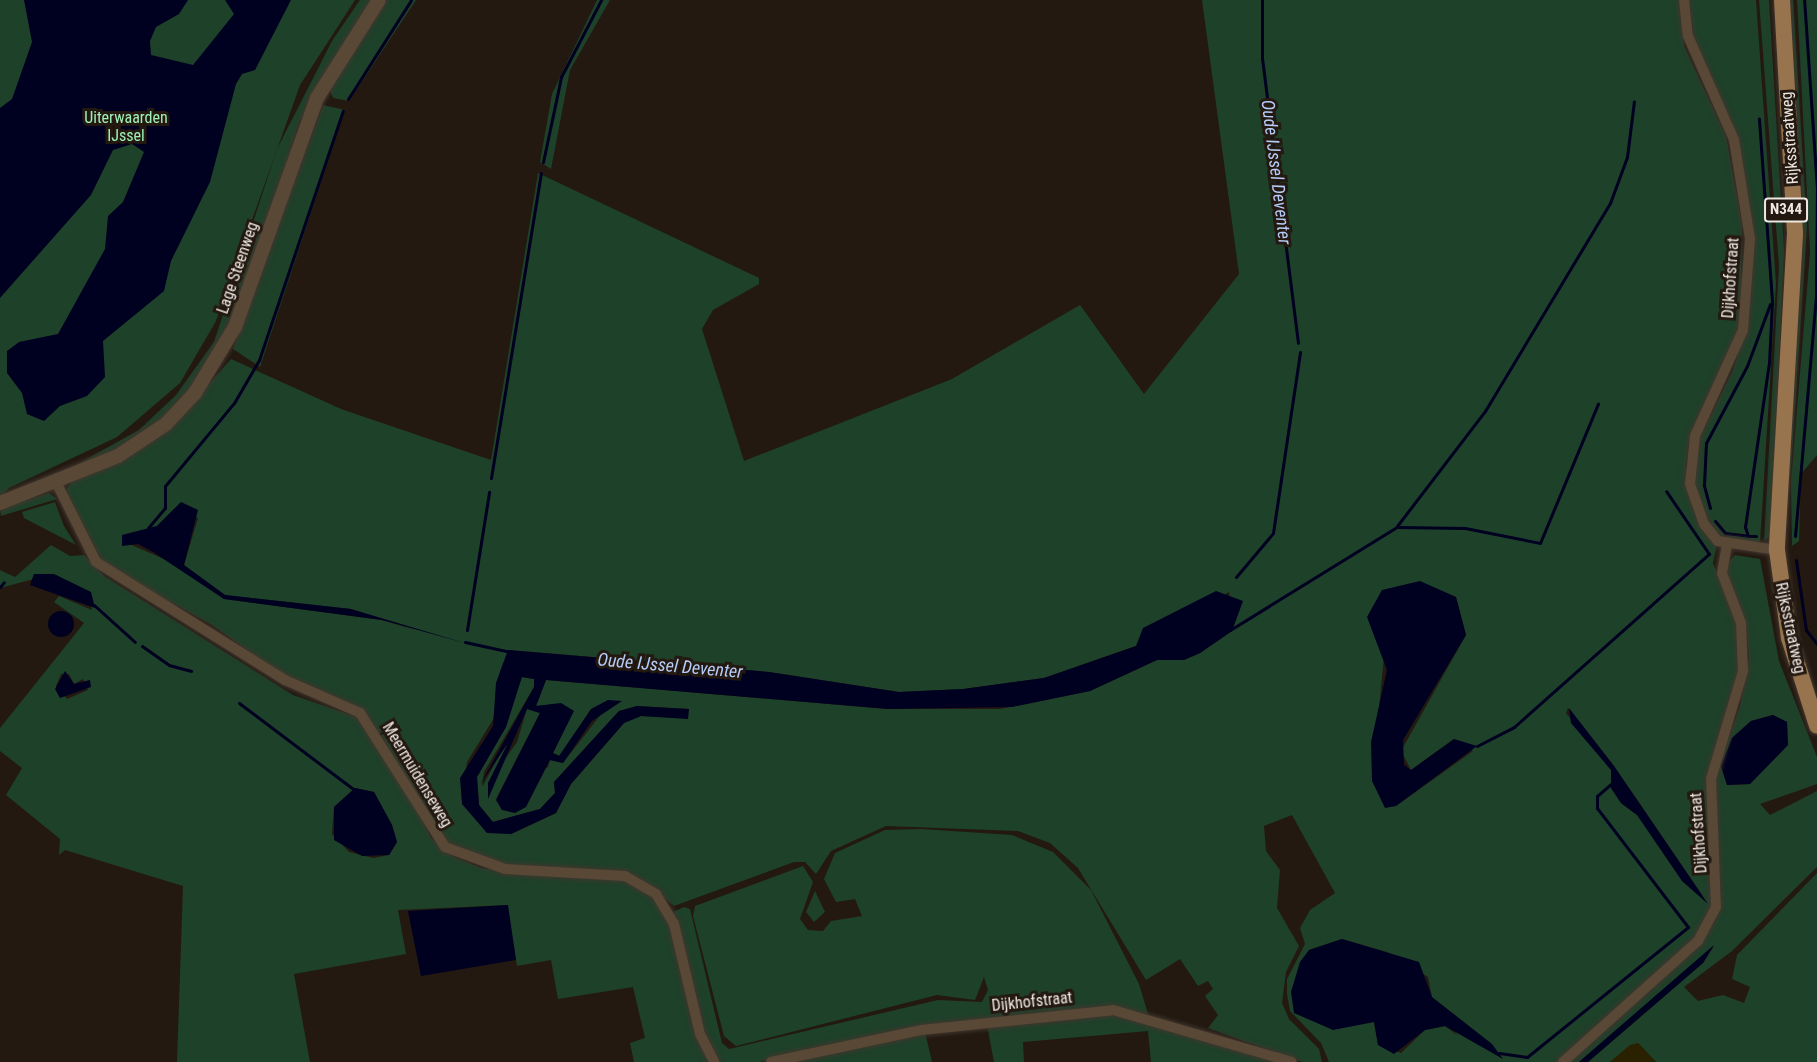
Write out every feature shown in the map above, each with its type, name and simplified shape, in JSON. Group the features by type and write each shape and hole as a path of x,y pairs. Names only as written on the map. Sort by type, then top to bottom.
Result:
{"main road":[{"name":"Rijksstraatweg","path":"1772,0 1787,248 1784,420 1777,550 1789,638 1817,726"},
{"name":"Rijksstraatweg","path":"1782,0 1795,234 1794,329 1784,420"}],"street":[{"name":"Lage Steenweg","path":"0,503 56,482 145,440 180,411 208,375 235,327 317,98 379,0"},
{"name":"Dijkhofstraat","path":"1563,1062 1698,941 1716,907 1711,779 1743,671 1741,623 1722,573 1727,546 1704,524 1690,484 1690,459 1704,412 1733,361 1743,330 1750,239 1734,140 1688,36 1684,0"},
{"name":"Meermuidenseweg","path":"56,482 96,562 285,680 360,713 393,759 432,833 452,852 505,869 614,874 656,894 674,924 700,1034 714,1062"},
{"path":"1727,546 1777,550"},
{"name":"Dijkhofstraat","path":"771,1062 921,1030 1113,1010 1292,1062"}],"green space":[{"name":"Uiterwaarden IJssel","path":"0,0 355,0 300,85 216,321 180,383 117,437 9,488 0,498"},
{"path":"360,0 373,0 300,121 234,321 184,399 132,445 56,476 139,430 176,395 214,342 277,149 332,41"},
{"path":"387,0 416,0 349,101 333,98 329,88"},
{"path":"597,0 610,0 570,70 551,169 540,162 552,94"},
{"path":"1202,0 1680,0 1684,46 1726,136 1742,224 1741,307 1735,344 1689,441 1686,464 1687,482 1717,546 1713,563 1738,629 1740,663 1707,779 1712,903 1695,938 1558,1062 1329,1062 1321,1043 1290,1011 1287,994 1287,979 1305,944 1300,928 1310,910 1335,893 1292,815 1264,826 1266,851 1280,870 1277,908 1299,946 1286,972 1282,1003 1289,1019 1319,1049 1322,1062 1302,1062 1208,1028 1218,1015 1205,996 1213,989 1208,981 1198,986 1180,959 1146,980 1078,868 1050,843 1018,831 886,826 831,851 816,874 805,862 794,862 674,906 648,884 503,864 448,844 424,814 370,719 285,677 212,625 97,561 64,493 72,481 178,419 231,359 341,409 491,460 538,173 759,278 759,284 713,310 702,329 744,461 952,379 1080,305 1144,394 1239,274","holes":["174,509 198,518 184,565 225,595 351,609 417,631 382,620 224,599 178,565 129,544 134,533 157,526","1441,591 1456,597 1466,635 1401,751 1411,770 1454,739 1473,751 1396,806 1372,781 1384,657","1229,592 1232,631 1200,653 1184,660 1157,660 1090,691 1000,709 888,709 546,680 536,706 556,704 567,723 553,753 560,756 608,700 605,709 563,763 550,760 548,767 496,799 540,713 527,709 517,742 488,783 511,745 505,745 482,787 484,772 534,687 534,679 521,677 506,727 477,777 479,805 492,822 540,809 555,793 554,782 619,711 637,706 688,709 688,718 641,716 624,723 571,784 556,813 511,834 462,804 467,762 497,713 500,671 509,650 769,672 899,692 963,689 1044,678 1136,646","1568,708 1614,766 1705,899 1637,815 1621,803 1611,788 1611,770 1566,713","1342,939 1387,952 1428,977 1432,997 1457,1035 1445,1026 1425,1030 1401,1053 1378,1045 1374,1022 1351,1024 1291,992 1309,950"]},
{"path":"1689,0 1756,0 1776,284 1760,543 1717,535 1699,502 1694,477 1696,445 1733,370 1749,319 1753,257 1730,118 1695,47"},
{"path":"1759,0 1769,0 1784,251 1771,534 1764,542 1779,266"},
{"path":"1785,0 1793,0 1807,227 1786,542 1794,368"},
{"path":"1797,0 1817,0 1817,455 1801,474 1799,541 1792,546 1791,482 1810,252"},
{"path":"323,105 345,110 260,367 233,349"},
{"path":"49,493 57,499 1,516 0,509"},
{"path":"55,502 64,526 76,545 24,518 22,512"},
{"path":"51,545 70,556 84,555 104,576 293,695 356,717 405,786 431,838 454,857 481,868 540,875 614,877 645,889 666,913 708,1062 634,1062 630,1043 645,1038 633,987 558,999 551,960 517,966 507,905 398,910 406,954 294,974 310,1062 177,1062 183,886 65,850 59,855 60,839 6,795 22,768 0,751 0,728 84,623 54,602 59,596 92,610 87,592 53,574 0,588 0,570 15,577","holes":["61,674 69,674 74,684 83,679 88,690 67,699 56,686","355,788 374,792 392,825 397,842 389,855 373,858 349,852 332,834 334,807"]},
{"path":"1735,555 1760,559 1779,661 1817,757 1817,784 1760,804 1770,815 1817,791 1817,867 1732,951 1684,987 1698,1001 1723,995 1744,1003 1750,987 1732,979 1737,955 1817,873 1817,1062 1656,1062 1638,1043 1610,1062 1588,1062 1703,963 1714,946 1579,1062 1569,1062 1696,947 1715,922 1721,898 1715,776 1740,706 1749,659 1746,624 1728,577 1728,563","holes":["1773,715 1787,722 1788,745 1750,784 1727,785 1721,766 1732,738 1751,721"]},
{"path":"921,829 1012,835 1053,852 1091,890 1139,984 1148,1014 1127,1010 918,1027 760,1062 719,1062 710,1051 673,912 684,907 690,909 722,1043 729,1049 938,1000 982,1002 988,990 984,977 975,1000 937,995 736,1046 724,1036 693,916 695,906 803,866 813,882 800,919 808,930 823,931 831,921 862,916 855,899 836,902 824,879 835,853 885,830"},
{"path":"815,891 825,912 814,922 806,912"},
{"path":"1109,1015 1277,1062 1151,1062 1148,1031 1023,1042 1024,1062 994,1062 987,1025"},
{"path":"925,1032 932,1062 790,1062"}],"sand":[{"path":"1638,1043 1656,1062 1610,1062 1630,1045"}],"water":[{"name":"Uiterwaarden IJssel","path":"24,0 188,0 179,14 156,27 150,41 151,55 193,65 234,14 225,0 291,0 255,70 242,74 236,84 210,182 171,261 164,291 103,341 105,377 87,396 60,406 44,421 27,414 22,393 7,373 7,351 19,342 58,334 105,249 108,216 123,202 144,152 132,144 113,150 91,195 0,298 0,108 12,99 32,42"},
{"path":"181,502 198,510 184,565 225,595 351,609 468,644 382,620 224,599 138,544 122,546 122,535 157,526"},
{"path":"34,574 54,574 91,592 95,608 30,585"},
{"path":"1420,581 1456,597 1466,635 1403,740 1404,765 1411,770 1454,739 1477,746 1396,806 1385,808 1372,781 1371,742 1387,670 1367,617 1382,590"},
{"path":"1216,591 1243,601 1232,631 1200,653 1184,660 1157,660 1090,691 1012,707 888,709 546,680 536,706 561,703 574,711 553,753 559,756 591,709 608,700 622,701 592,721 563,763 550,760 526,807 515,813 502,810 496,800 540,713 527,709 488,799 488,783 508,743 480,785 534,687 534,679 522,677 506,727 477,777 479,805 493,822 540,809 555,793 554,782 619,711 637,706 689,709 688,719 641,716 624,723 571,784 556,813 511,834 487,833 462,804 460,778 493,726 496,683 508,650 769,672 899,692 963,689 1044,678 1136,646 1143,628"},
{"path":"61,611 70,615 74,624 70,633 61,637 52,633 48,624 52,615"},
{"path":"65,671 74,684 90,680 91,687 60,698 55,689"},
{"path":"1569,708 1614,766 1708,904 1682,881 1637,815 1621,803 1611,788 1611,770 1571,723"},
{"path":"1773,715 1787,722 1788,745 1750,784 1727,785 1721,766 1732,738 1751,721"},
{"path":"355,788 374,792 392,825 397,842 389,855 362,856 334,840 334,807"},
{"path":"508,905 516,960 421,976 408,911"},
{"path":"1342,939 1419,962 1432,997 1492,1044 1503,1059 1445,1026 1425,1030 1394,1054 1378,1045 1374,1022 1333,1030 1294,1013 1291,992 1300,962 1309,950"},
{"path":"1714,945 1703,963 1588,1062 1579,1062"}],"waterway":[{"path":"348,99 411,0"},
{"path":"543,162 561,77 601,0"},
{"name":"Oude IJssel Deventer","path":"1262,0 1262,58 1298,343"},
{"path":"1795,536 1816,294 1817,189 1804,0"},
{"path":"1397,526 1485,411 1610,203 1627,157 1634,101"},
{"path":"148,528 165,508 165,486 234,403 259,360 343,111"},
{"path":"1756,536 1748,536 1745,527 1769,363 1772,301 1759,118"},
{"path":"491,478 541,173"},
{"path":"1710,508 1704,485 1706,443 1747,366 1770,304"},
{"name":"Oude IJssel Deventer","path":"1236,577 1273,533 1300,352"},
{"path":"1230,630 1397,527 1465,528 1540,543 1598,404"},
{"path":"1477,746 1514,727 1709,554 1666,491"},
{"path":"467,630 489,492"},
{"path":"1715,521 1725,533 1748,536"},
{"path":"1796,560 1806,630 1817,644"},
{"path":"0,587 4,582"},
{"path":"94,605 135,642"},
{"name":"Oude IJssel Deventer","path":"465,642 511,652"},
{"path":"142,646 169,665 191,671"},
{"path":"239,703 353,789"},
{"path":"1499,1053 1527,1057 1688,927 1597,808 1597,796 1612,783"}]}
